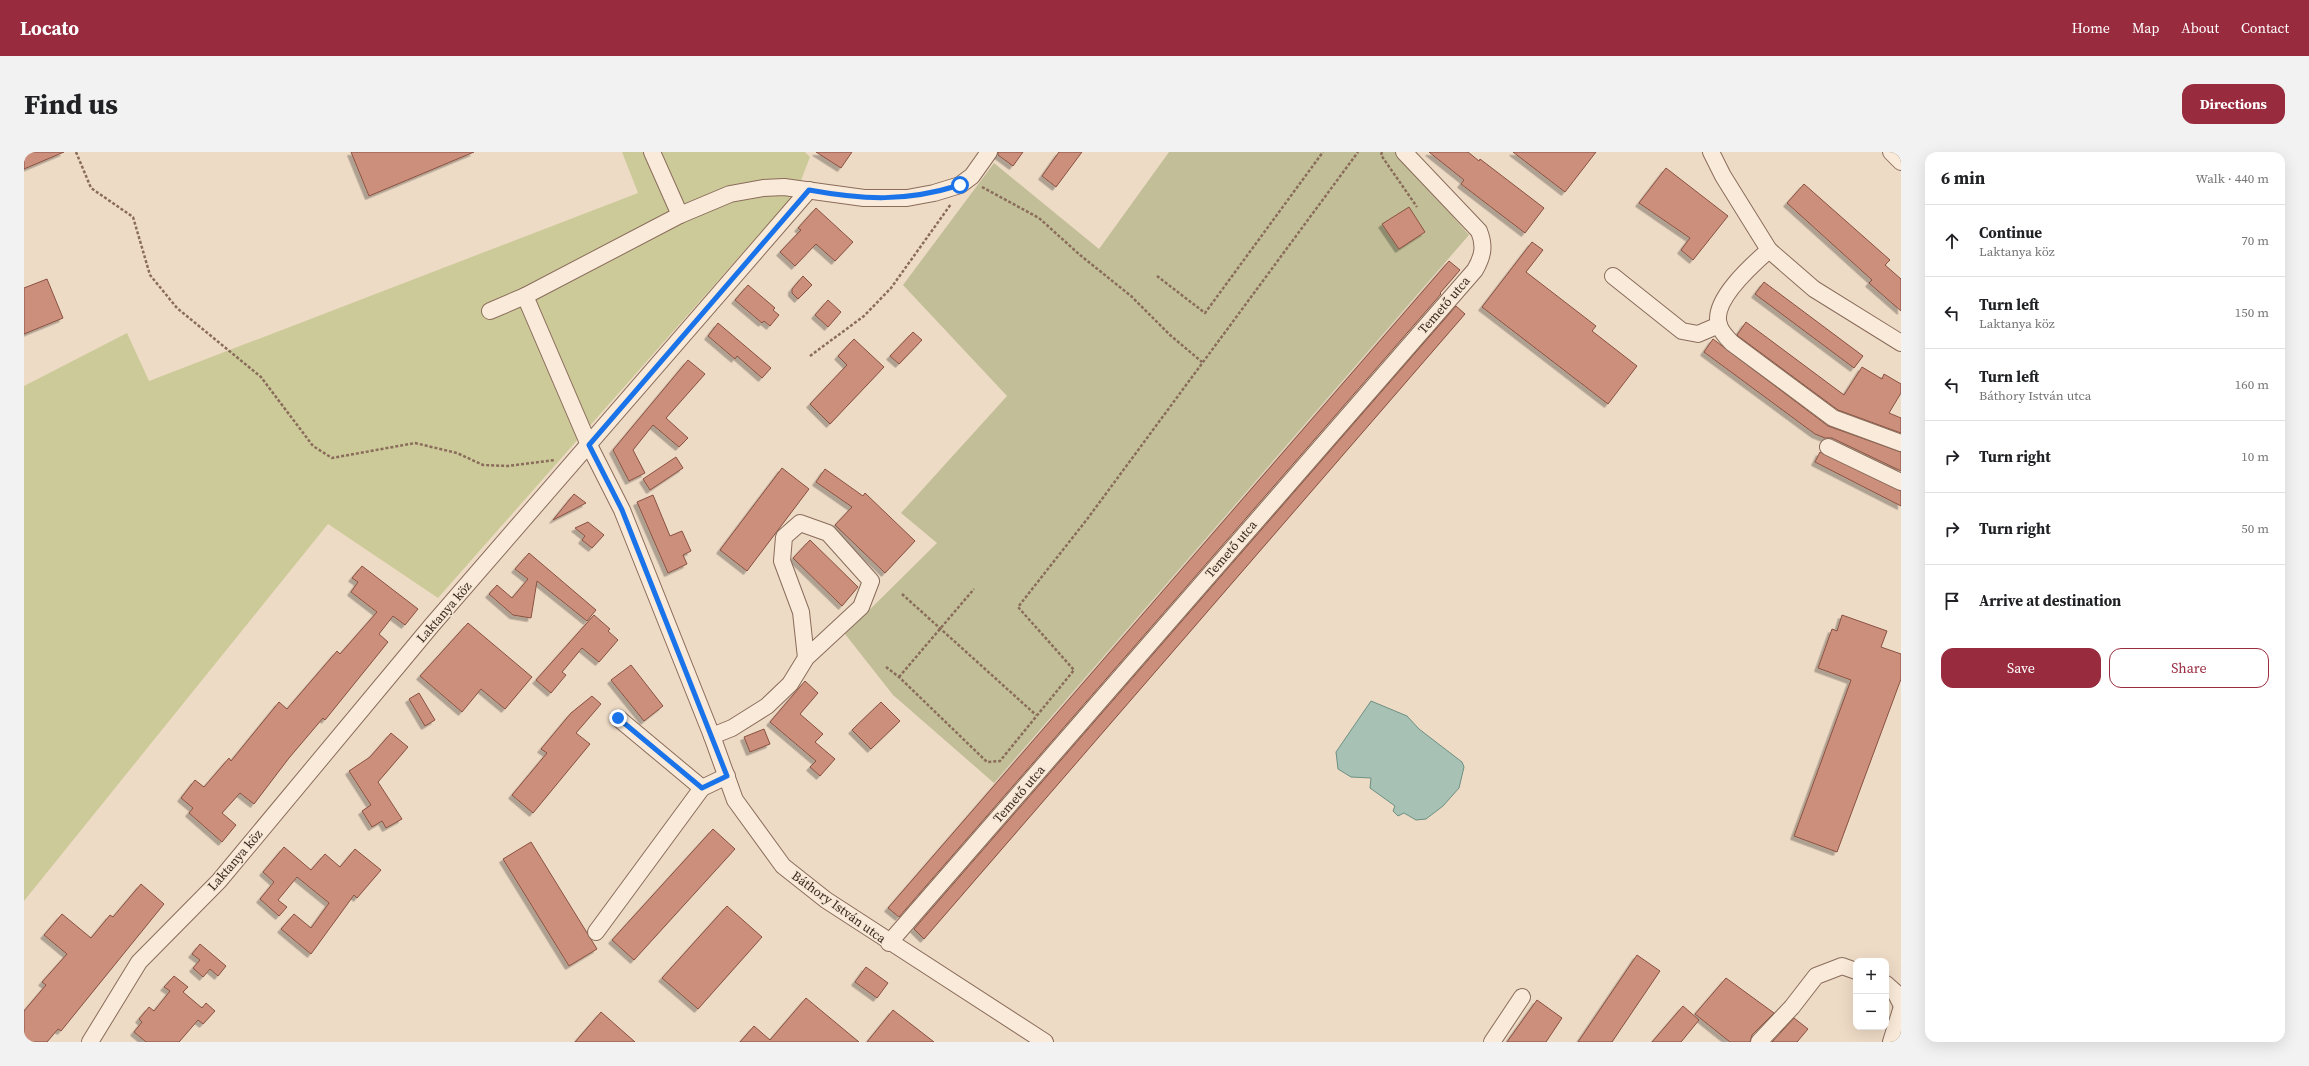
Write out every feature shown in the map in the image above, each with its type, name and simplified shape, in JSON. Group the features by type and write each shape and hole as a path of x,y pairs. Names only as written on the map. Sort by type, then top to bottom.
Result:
{"street":[{"path":"652,152 680,215"},
{"path":"490,311 525,296 680,215 730,194 763,188 809,190 864,198 907,198 934,193 960,185 972,176 989,152"},
{"name":"Temető utca","path":"889,943 1475,270 1483,253 1483,240 1479,231 1404,152"},
{"path":"1711,152 1723,176 1769,250 1814,289 1901,343"},
{"path":"1891,152 1901,162"},
{"name":"Laktanya köz","path":"90,1042 139,962 219,881 432,625 809,190"},
{"path":"1769,250 1741,276 1726,298 1721,309 1719,324 1732,343 1833,418 1901,443"},
{"path":"1613,276 1682,331 1698,334 1719,324"},
{"name":"Báthory István utca","path":"525,296 584,451 622,510 736,800 783,866 826,900 889,943 1045,1042"},
{"path":"1828,447 1901,482"},
{"path":"712,736 732,728 767,706 790,684 806,658 861,607 871,580 828,533 800,523 784,537 782,561 801,612 806,658"},
{"path":"618,718 702,788"},
{"path":"596,932 702,788 727,776"},
{"path":"1759,1042 1792,1007 1816,976 1842,966 1853,970"},
{"path":"1889,987 1895,992 1901,1004"},
{"path":"1492,1042 1522,997"},
{"path":"1891,1042 1901,1010"}],"path":[{"path":"76,152 91,188 133,217 150,275 177,308 261,378 314,446 332,458 415,443 457,453 483,465 508,466 584,451"},
{"path":"1157,276 1205,313 1323,152"},
{"path":"886,667 899,676 987,762 1000,761 1074,670 1018,607 1088,518 1358,152"},
{"path":"1382,152 1381,155 1417,207"},
{"path":"972,176 973,180 985,189 1039,218 1080,255 1131,296 1170,335 1202,362"},
{"path":"810,356 864,316 891,288 954,200"},
{"path":"899,676 974,589"},
{"path":"902,594 1036,715"}],"shaded area":[{"path":"622,152 805,152 810,157 797,191 438,598 328,524 24,901 24,386 127,333 149,381 638,193"},
{"path":"1169,152 1397,152 1469,235 994,783 893,695 845,634 937,543 901,513 1007,396 903,285 994,163 1099,249"},
{"path":"1371,701 1407,716 1419,729 1462,762 1464,767 1459,788 1443,806 1426,819 1416,820 1404,813 1398,816 1393,811 1395,806 1370,788 1371,778 1351,777 1338,769 1336,752"}],"building":[{"path":"24,152 64,152 24,169"},
{"path":"351,152 474,152 369,196"},
{"path":"816,152 852,152 841,168"},
{"path":"998,152 1023,152 1013,166 998,155"},
{"path":"1059,152 1082,152 1056,187 1042,176"},
{"path":"1429,152 1468,152 1479,161 1480,159 1544,208 1525,233 1461,184 1464,180"},
{"path":"1513,152 1596,152 1565,192"},
{"path":"1666,168 1728,216 1693,260 1681,250 1690,238 1639,203"},
{"path":"1804,184 1890,260 1885,265 1901,279 1901,311 1869,283 1872,280 1787,203"},
{"path":"1409,207 1425,232 1399,249 1382,224"},
{"path":"816,208 853,242 835,261 816,244 795,266 780,252 801,230 798,228"},
{"path":"1532,242 1543,250 1526,272 1596,326 1592,331 1637,366 1608,404 1482,307"},
{"path":"1449,261 1460,270 1440,293 1441,294 899,917 888,908"},
{"path":"803,276 812,285 798,299 792,293 792,289"},
{"path":"47,279 63,318 24,334 24,288"},
{"path":"1764,282 1863,356 1854,368 1755,294"},
{"path":"748,285 775,308 773,310 779,315 770,326 764,321 762,323 735,300"},
{"path":"828,300 841,312 828,327 815,315"},
{"path":"1456,306 1465,314 924,939 914,929"},
{"path":"1746,322 1844,395 1862,367 1882,379 1884,374 1901,384 1901,393 1889,413 1901,418 1901,433 1838,410 1738,336 1737,335"},
{"path":"718,323 771,368 762,378 737,356 735,359 708,336"},
{"path":"913,332 922,340 899,364 890,356"},
{"path":"854,339 884,367 830,424 810,404 847,365 838,356"},
{"path":"1713,339 1828,426 1901,452 1901,471 1832,438 1825,438 1815,434 1704,352"},
{"path":"688,360 705,374 666,418 688,438 679,447 653,425 633,450 645,473 629,481 613,450"},
{"path":"1820,452 1901,491 1901,506 1815,462"},
{"path":"676,457 683,468 650,490 643,479"},
{"path":"782,468 809,489 747,571 720,550"},
{"path":"825,469 863,496 865,493 915,541 885,573 835,525 852,507 816,482"},
{"path":"574,494 586,503 553,520"},
{"path":"653,495 670,536 682,531 691,551 683,555 687,564 668,573 637,502"},
{"path":"588,522 604,535 592,548 582,540 585,536 575,528"},
{"path":"810,540 858,587 842,606 793,558"},
{"path":"529,553 596,610 587,621 537,581 531,618 513,615 489,594 497,585 512,598 528,579 515,569"},
{"path":"362,566 418,609 405,625 393,616 379,634 388,642 325,720 323,718 289,758 254,804 240,793 222,813 236,825 222,842 189,813 193,808 181,798 195,780 204,787 229,758 231,761 279,702 287,709 337,651 340,654 377,612 351,592 358,582 352,578"},
{"path":"594,615 610,629 608,631 618,640 599,662 582,648 562,672 566,675 551,693 536,680"},
{"path":"1842,615 1887,631 1881,647 1901,654 1901,679 1837,852 1794,836 1851,680 1818,668 1832,629 1837,631"},
{"path":"468,623 532,677 505,709 481,689 462,712 420,676"},
{"path":"631,665 663,706 644,721 611,680"},
{"path":"805,681 818,693 800,714 823,734 815,742 835,759 820,776 810,767 816,761 770,722"},
{"path":"419,693 435,720 425,726 409,699"},
{"path":"592,696 601,704 576,733 590,744 533,813 512,795 547,753 541,749 571,713"},
{"path":"881,702 900,721 871,749 852,730"},
{"path":"764,729 770,744 750,752 744,737"},
{"path":"391,733 408,747 378,782 402,819 386,828 382,821 372,827 362,811 371,805 349,771 370,757"},
{"path":"713,829 735,849 634,960 612,940"},
{"path":"531,842 597,949 569,966 503,859"},
{"path":"284,847 311,870 325,854 340,867 355,849 381,870 357,898 354,895 311,954 281,929 294,914 311,928 329,903 297,877 278,900 287,907 279,916 260,899 274,882 263,872"},
{"path":"141,884 164,904 61,1031 58,1029 47,1042 24,1042 24,1011 46,985 42,982 67,954 44,935 62,914 91,938 110,915 113,917"},
{"path":"727,906 762,937 698,1009 662,978"},
{"path":"200,944 226,966 218,976 210,969 203,977 193,968 200,960 192,954"},
{"path":"1637,955 1660,971 1612,1042 1578,1042"},
{"path":"866,967 888,983 877,998 855,982"},
{"path":"174,976 188,987 183,992 202,1008 206,1003 215,1011 203,1024 198,1020 179,1042 146,1042 134,1032 142,1022 139,1019 149,1007 154,1011 170,991 164,987"},
{"path":"1726,978 1774,1013 1752,1035 1750,1042 1730,1042 1695,1014"},
{"path":"806,998 859,1042 740,1042 754,1026 770,1040"},
{"path":"1537,1000 1562,1018 1546,1042 1507,1042"},
{"path":"1683,1006 1699,1020 1681,1042 1652,1042"},
{"path":"893,1010 934,1042 867,1042"},
{"path":"601,1012 635,1042 575,1042"},
{"path":"1794,1018 1808,1029 1797,1042 1772,1042"}],"route":[{"path":"618,718 702,788 727,776 622,510 589,445 809,190 864,198 907,198 934,193 960,185"}]}
